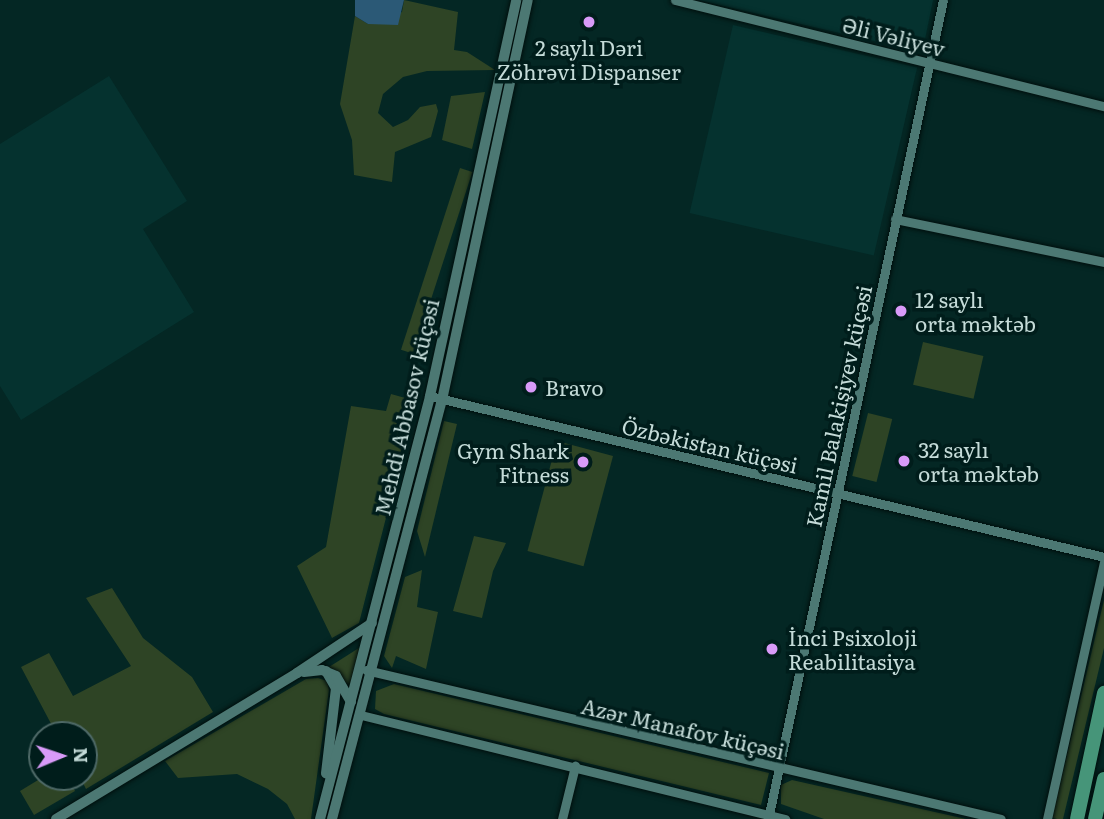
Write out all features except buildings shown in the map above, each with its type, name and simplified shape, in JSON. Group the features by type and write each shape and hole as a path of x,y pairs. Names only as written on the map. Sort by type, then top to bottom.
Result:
{"main road":[{"path":"1077,819 1104,693"},
{"path":"1095,819 1104,779"}],"street":[{"name":"Mehdi Abbasov küçəsi","path":"324,818 358,674 430,396 516,0"},
{"name":"Mehdi Abbasov küçəsi","path":"324,818 361,715 442,400 528,0"},
{"name":"Əli Vəliyev","path":"675,0 1104,106"},
{"name":"Kamil Balakişiyev küçəsi","path":"768,817 943,0"},
{"path":"895,219 1104,261"},
{"name":"Özbəkistan küçəsi","path":"430,396 1104,559"},
{"path":"1047,819 1104,559"},
{"path":"56,819 298,674 373,623"},
{"path":"298,674 383,630"},
{"name":"Azər Manafov küçəsi","path":"358,674 373,670 1001,819"},
{"path":"298,674 326,671 340,680 361,715 575,766 768,817 785,819"},
{"path":"324,818 336,696 333,679 326,671"},
{"path":"562,819 575,766"}],"shaded area":[{"path":"355,0 404,0 398,25 368,24 355,16"},
{"path":"698,0 933,0 923,49 917,51"},
{"path":"733,25 917,68 874,256 690,213"},
{"path":"109,76 187,201 143,229 194,312 21,420 0,386 0,144"}],"green space":[{"path":"404,0 458,12 454,50 467,52 495,70 427,71 403,77 383,94 378,113 393,127 408,120 420,107 436,104 438,111 431,137 395,152 392,182 354,175 352,140 340,104 355,16 368,24 402,12"},
{"path":"485,92 472,149 442,140 451,96"},
{"path":"460,168 472,172 413,354 401,350"},
{"path":"923,342 983,356 974,399 913,385"},
{"path":"391,394 416,401 359,623 332,638 297,566 326,547 351,406 386,411"},
{"path":"868,413 892,419 877,482 852,476"},
{"path":"444,421 457,424 425,557 417,531"},
{"path":"557,441 613,456 584,566 527,551"},
{"path":"474,536 506,543 493,571 482,618 453,611"},
{"path":"422,570 417,607 438,612 426,669 396,656 392,668 384,656 405,577"},
{"path":"112,588 143,638 192,677 213,712 98,782 98,721 50,721 21,667 49,653 73,696 131,666 86,598"},
{"path":"1104,600 1104,648 1063,819 1052,818"},
{"path":"362,646 351,687 329,667"},
{"path":"318,678 327,681 329,690 311,819 295,819 287,804 268,789 237,774 178,778 165,761 306,679"},
{"path":"394,684 769,773 761,805 384,714 375,709 376,691"},
{"path":"792,780 966,819 824,819 781,804 781,785"},
{"path":"28,786 28,791 75,791 34,815 20,791"}],"place":[{"name":"2 saylı Dəri Zöhrəvi Dispanser","path":"589,22"},
{"name":"12 saylı orta məktəb","path":"901,311"},
{"name":"Bravo","path":"531,387"},
{"name":"32 saylı orta məktəb","path":"904,461"},
{"name":"Gym Shark Fitness","path":"583,462"},
{"name":"İnci Psixoloji Reabilitasiya","path":"772,649"}]}
